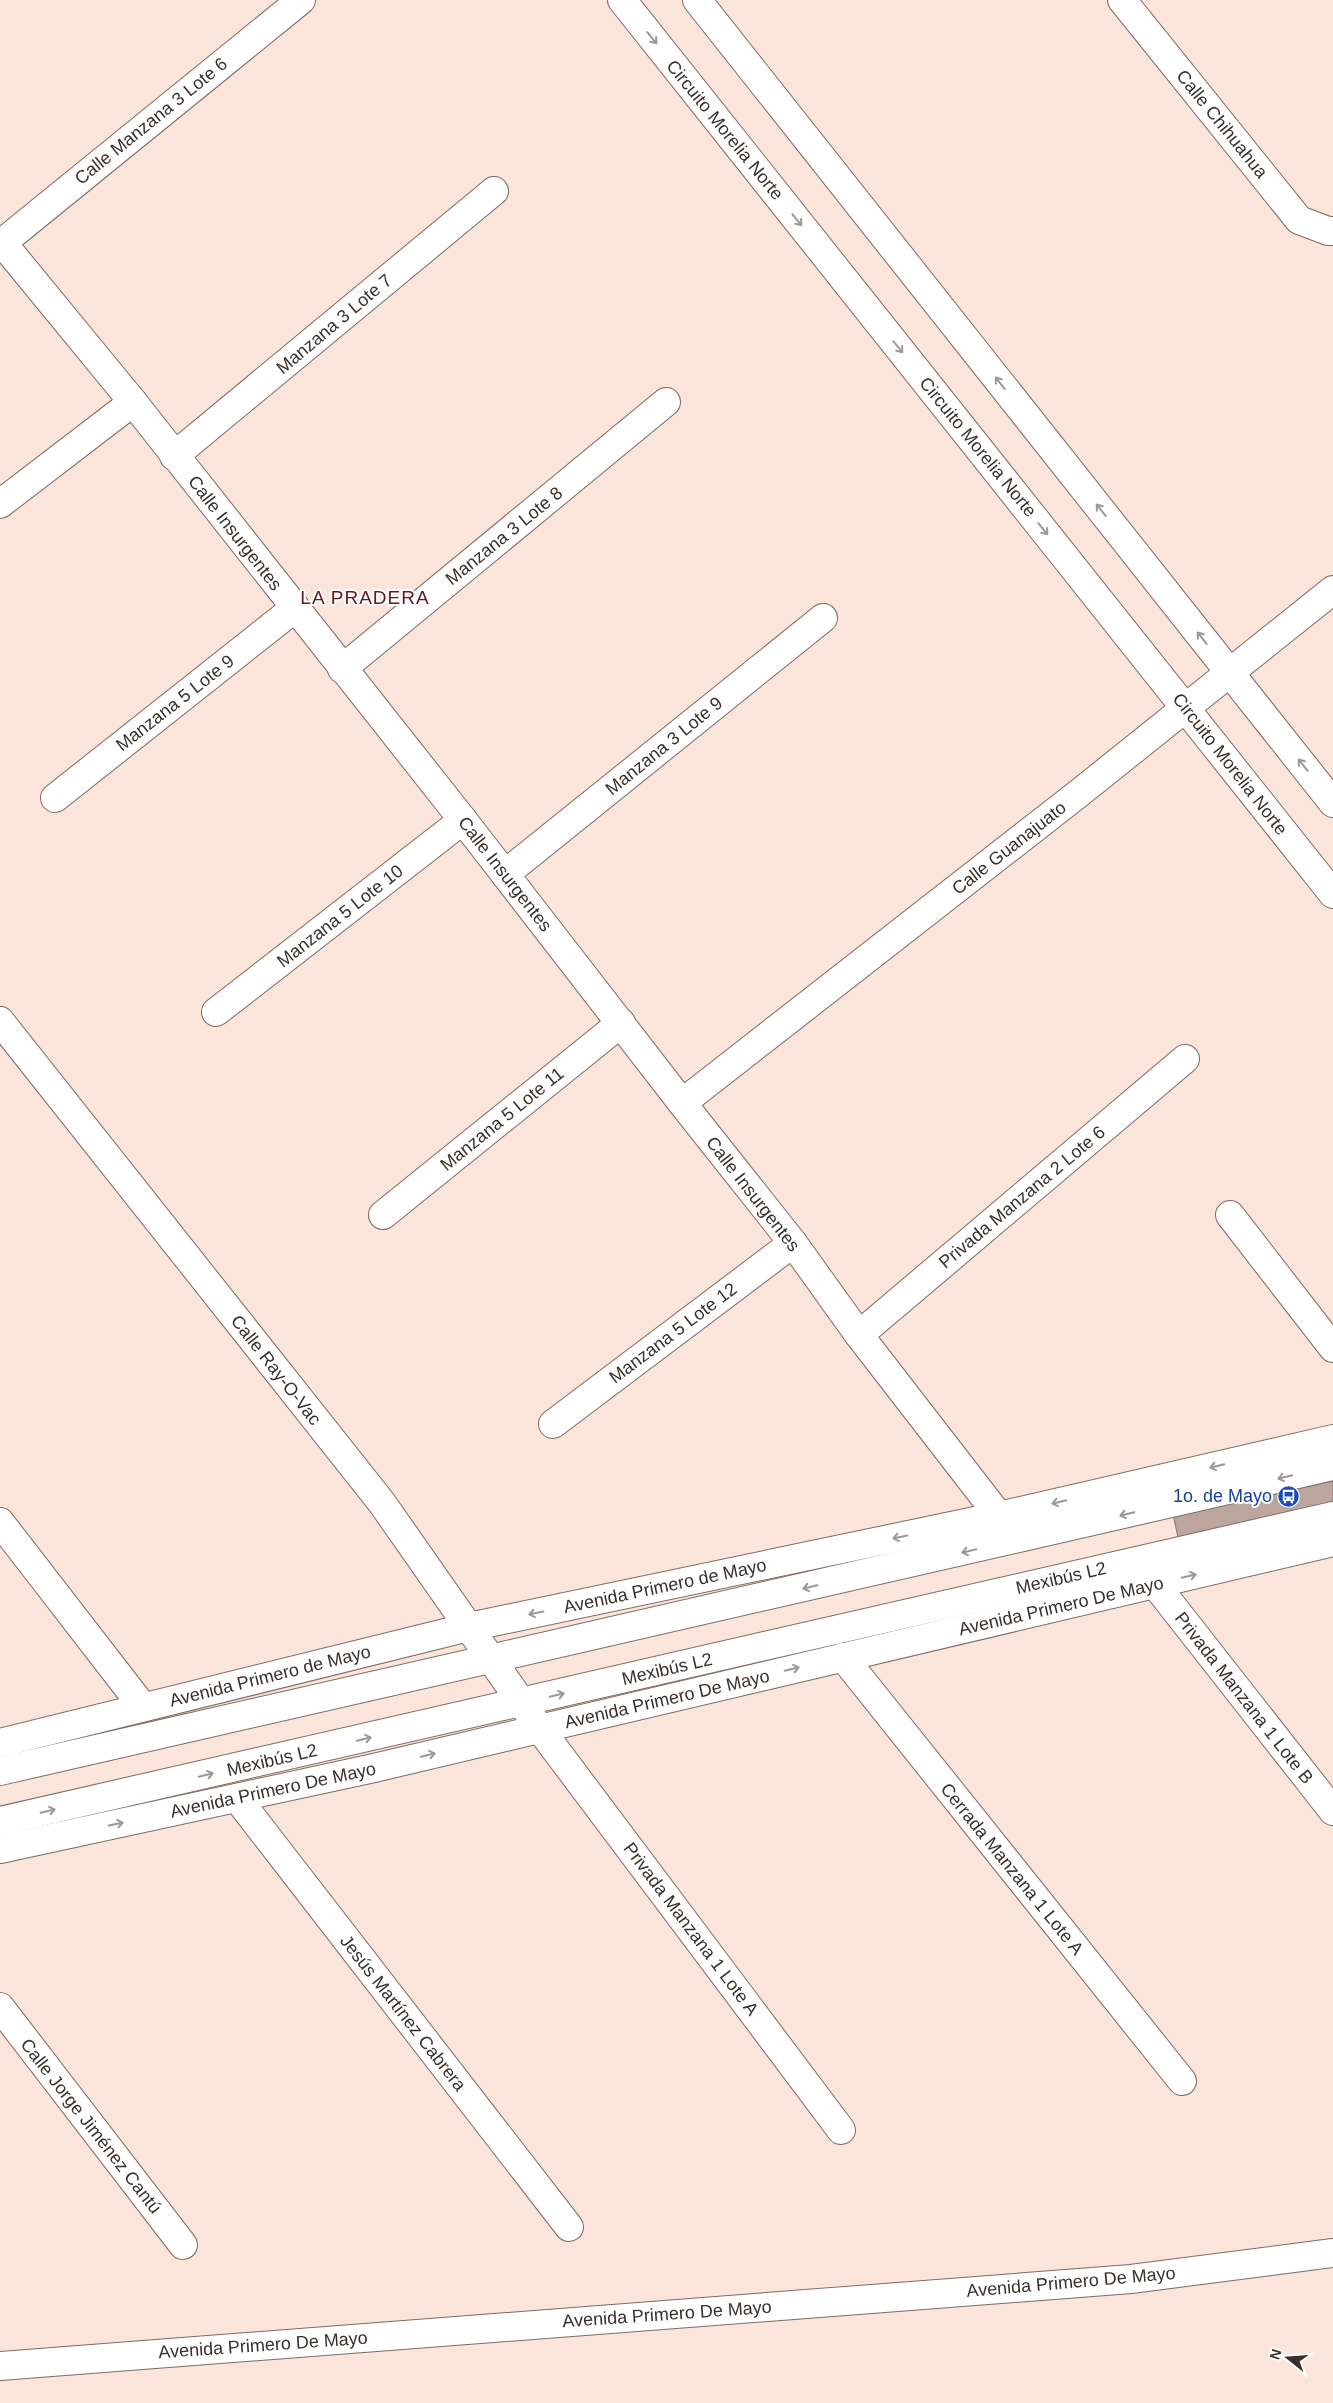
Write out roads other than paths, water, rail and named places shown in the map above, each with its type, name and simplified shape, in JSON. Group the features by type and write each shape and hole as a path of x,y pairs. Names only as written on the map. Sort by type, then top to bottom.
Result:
{"main road":[{"name":"Calle Manzana 3 Lote 6","path":"1,242 301,0"},
{"name":"Circuito Morelia Norte","path":"622,0 1333,894"},
{"path":"697,0 1333,803"},
{"name":"Calle Chihuahua","path":"1122,0 1300,220 1328,231 1333,231"},
{"name":"Manzana 3 Lote 7","path":"174,456 494,191"},
{"name":"Calle Insurgentes","path":"1,242 133,402 342,669 464,820 792,1243 859,1335 999,1516"},
{"path":"0,504 133,402"},
{"name":"Manzana 3 Lote 8","path":"342,669 666,402"},
{"name":"Calle Guanajuato","path":"682,1103 1230,674 1333,590"},
{"name":"Manzana 5 Lote 9","path":"55,798 295,608"},
{"name":"Manzana 3 Lote 9","path":"505,874 822,618"},
{"name":"Manzana 5 Lote 10","path":"216,1012 464,820"},
{"name":"Calle Ray-O-Vac","path":"0,1021 382,1503 540,1728"},
{"name":"Manzana 5 Lote 11","path":"383,1215 621,1023"},
{"name":"Privada Manzana 2 Lote 6","path":"859,1335 1185,1059"},
{"path":"1230,1215 1333,1348"},
{"name":"Manzana 5 Lote 12","path":"553,1424 792,1243"},
{"name":"Avenida Primero de Mayo","path":"0,1743 469,1628 999,1516 1333,1439"},
{"path":"0,1771 492,1660 1333,1466"},
{"name":"Mexibús L2","path":"0,1821 1333,1516"},
{"path":"0,1522 143,1707"},
{"name":"Avenida Primero De Mayo","path":"0,1849 236,1798 540,1728 1333,1542"},
{"name":"Privada Manzana 1 Lote B","path":"1155,1584 1333,1811"},
{"name":"Cerrada Manzana 1 Lote A","path":"843,1657 1182,2081"},
{"name":"Privada Manzana 1 Lote A","path":"540,1728 841,2130"},
{"name":"Jesús Martínez Cabrera","path":"236,1798 569,2228"},
{"name":"Calle Jorge Jiménez Cantú","path":"0,2007 183,2245"},
{"name":"Avenida Primero De Mayo","path":"0,2366 1132,2279 1333,2253"}],"place":[{"name":"1o. de Mayo","path":"1288,1496"}],"district":[{"name":"LA PRADERA","path":"365,597"}]}
